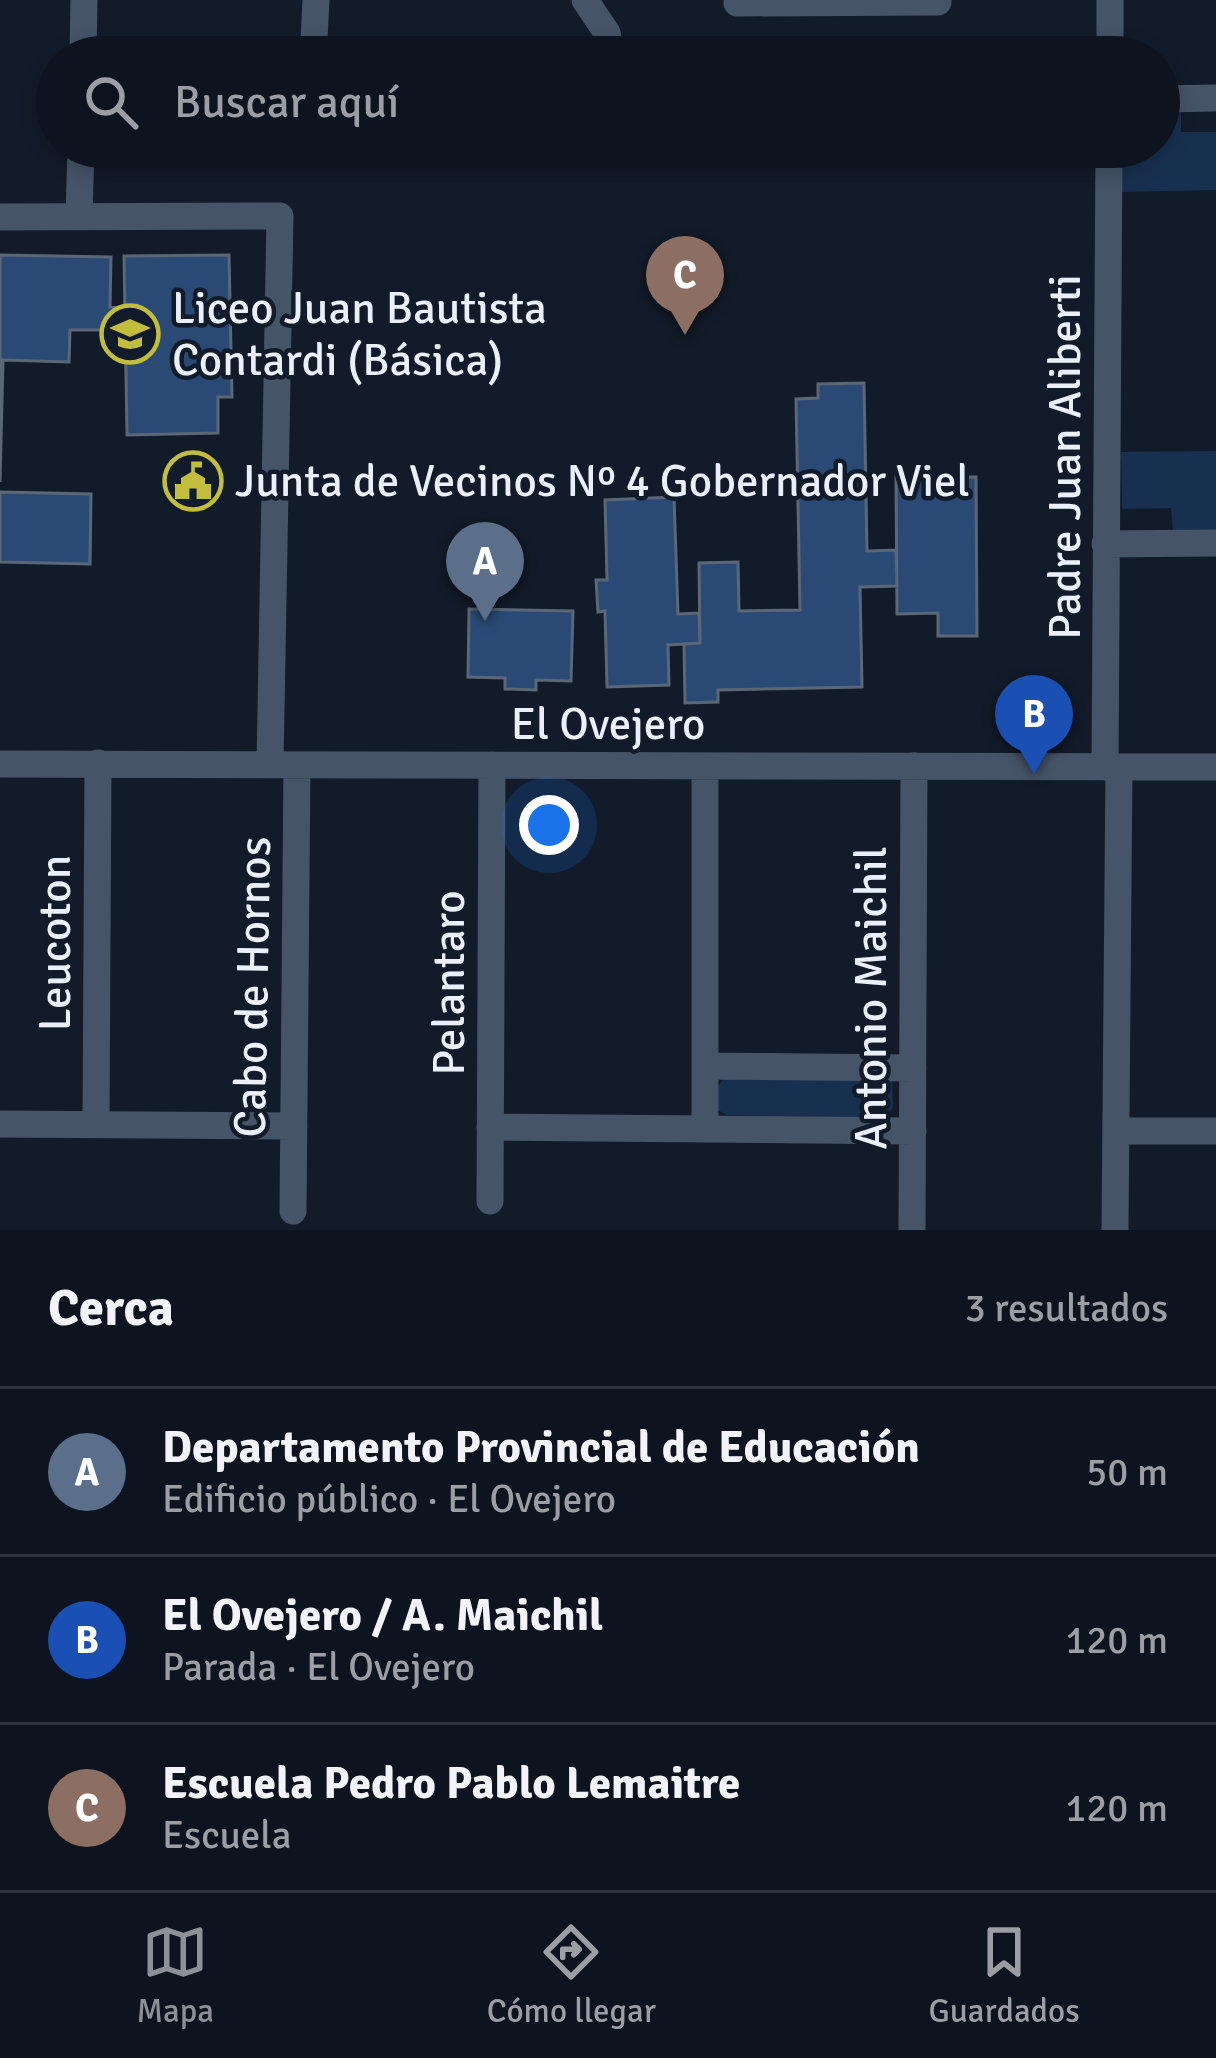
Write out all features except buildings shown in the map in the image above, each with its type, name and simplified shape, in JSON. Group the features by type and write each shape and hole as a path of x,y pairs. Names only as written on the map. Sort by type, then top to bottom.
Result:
{"street":[{"path":"83,36 84,0"},
{"path":"314,36 316,0"},
{"path":"585,0 609,36"},
{"path":"1110,0 1110,36"},
{"path":"737,3 938,2"},
{"path":"1180,99 1216,98"},
{"path":"0,217 79,216 80,168"},
{"name":"Padre Juan Aliberti","path":"1109,168 1106,544 1115,1230"},
{"name":"Cabo de Hornos","path":"79,216 280,216 293,1211"},
{"path":"1106,544 1216,543"},
{"name":"Leucoton","path":"96,1124 98,763"},
{"name":"El Ovejero","path":"0,764 1216,767"},
{"name":"Pelantaro","path":"490,1201 492,766"},
{"path":"704,1129 705,766"},
{"name":"Antonio Maichil","path":"912,1230 914,766"},
{"path":"705,1066 913,1068"},
{"path":"0,1124 294,1126"},
{"path":"490,1127 913,1131"},
{"path":"1116,1131 1216,1131"}],"shaded area":[{"path":"1180,106 1181,132 1216,132 1216,190 1118,192 1117,168 1180,168"},
{"path":"1216,451 1216,533 1173,534 1171,508 1122,509 1121,452"},
{"path":"724,1079 892,1079 893,1108 884,1118 728,1115 717,1110 717,1087"}],"place":[{"name":"Liceo Juan Bautista Contardi (Básica)","path":"130,334"},
{"name":"Escuela Pedro Pablo Lemaitre","path":"685,335"},
{"name":"Junta de Vecinos Nº 4 Gobernador Viel","path":"193,481"},
{"name":"Departamento Provincial de Educación","path":"485,621"},
{"name":"El Ovejero / A. Maichil","path":"1034,774"}]}
